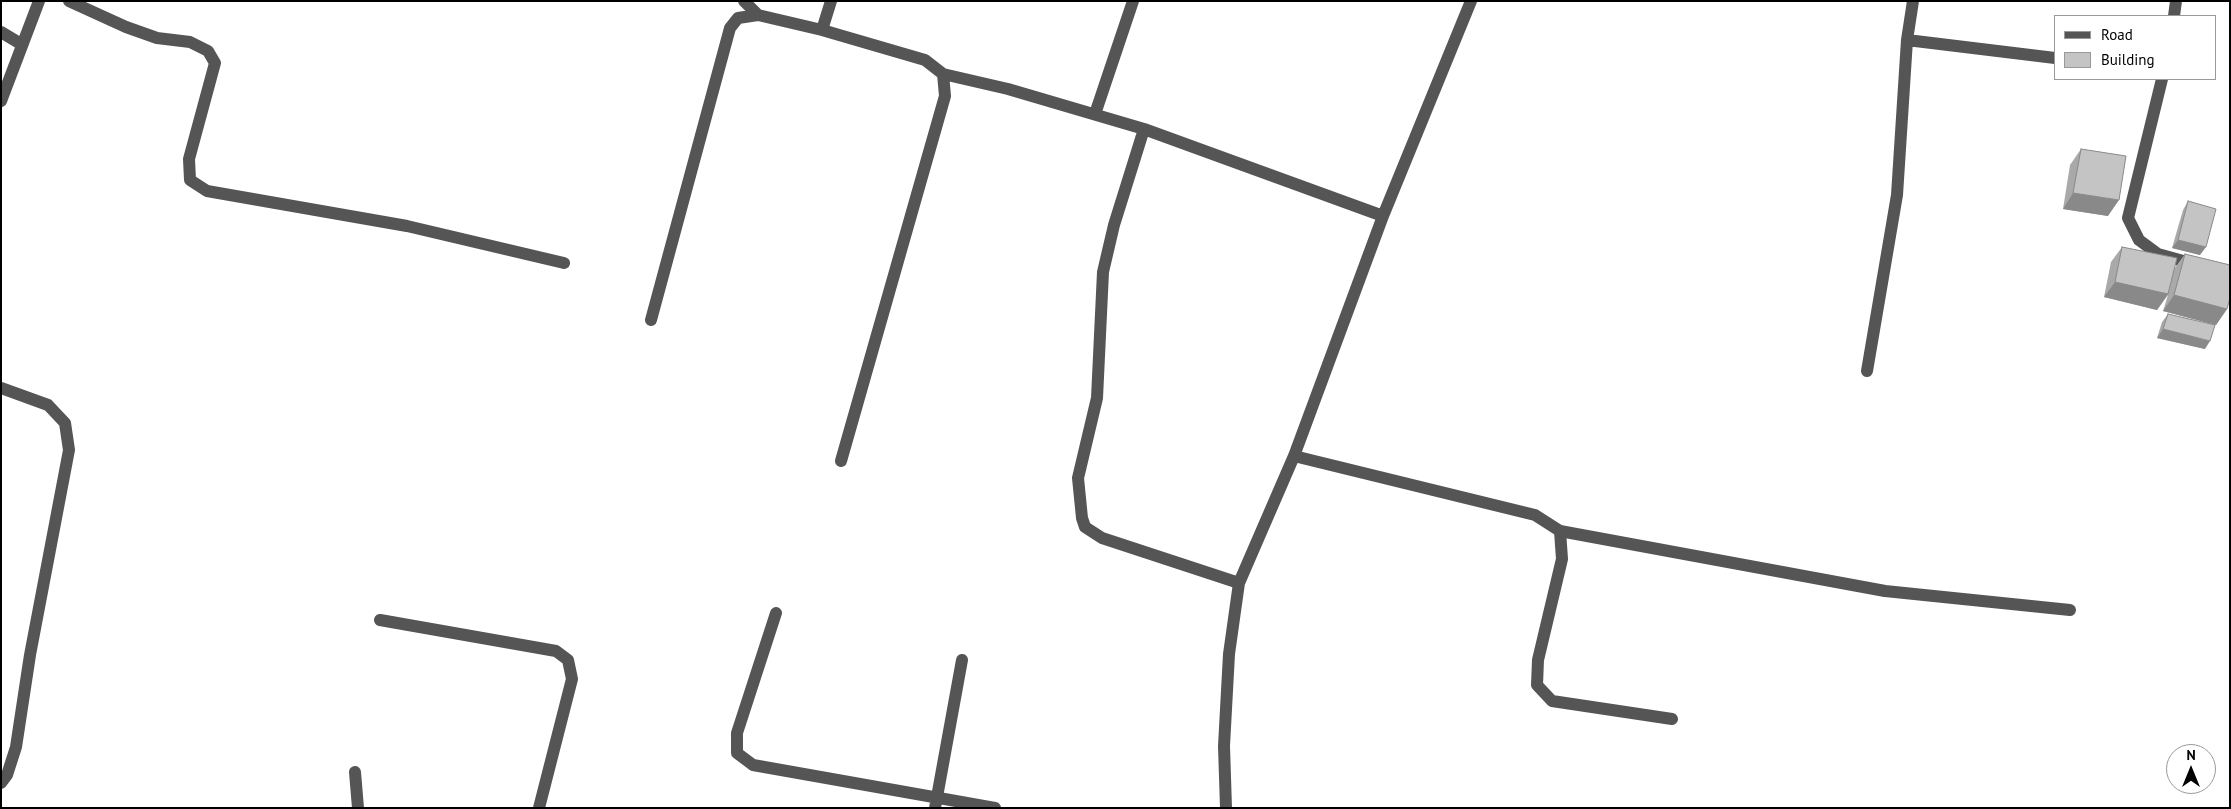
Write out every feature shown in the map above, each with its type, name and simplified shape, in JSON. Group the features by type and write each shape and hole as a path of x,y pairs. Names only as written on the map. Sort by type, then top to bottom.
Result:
{"street":[{"path":"1,101 21,44 39,1"},
{"path":"69,1 126,27 157,38 190,42 208,51 215,63 189,159 190,180 207,191 407,226 564,263"},
{"path":"744,1 758,15"},
{"path":"822,30 831,1"},
{"path":"1095,114 1133,1"},
{"path":"1226,808 1224,746 1228,654 1240,583 1294,456 1383,216 1471,1"},
{"path":"1867,371 1897,195 1907,40 1913,1"},
{"path":"2174,15 2176,1"},
{"path":"651,320 730,28 738,18 758,15 822,30 925,60 943,74 1008,89 1144,129 1383,216"},
{"path":"1,32 21,44"},
{"path":"1907,40 2054,58"},
{"path":"841,461 945,96 943,74"},
{"path":"2162,80 2128,218 2139,240 2158,254 2230,274"},
{"path":"1144,129 1114,226 1103,272 1098,398 1078,478 1082,518 1085,527 1102,538 1240,583"},
{"path":"1,388 48,405 66,423 69,450 30,655 16,747 7,776 1,783"},
{"path":"1294,456 1535,515 1560,530 1886,591 2070,610"},
{"path":"1560,530 1562,560 1538,660 1537,685 1552,700 1672,719"},
{"path":"776,613 737,733 737,753 753,765 936,802 995,808"},
{"path":"380,620 556,651 568,660 572,679 539,808"},
{"path":"936,802 962,660"},
{"path":"355,772 358,808"}],"building":[{"path":"2081,149 2126,156 2119,200 2073,193"},
{"path":"2188,201 2216,209 2206,247 2178,240"},
{"path":"2122,247 2177,258 2168,294 2115,282"},
{"path":"2185,254 2230,265 2230,298 2227,309 2174,295"},
{"path":"2168,314 2215,325 2210,341 2163,329"}]}
